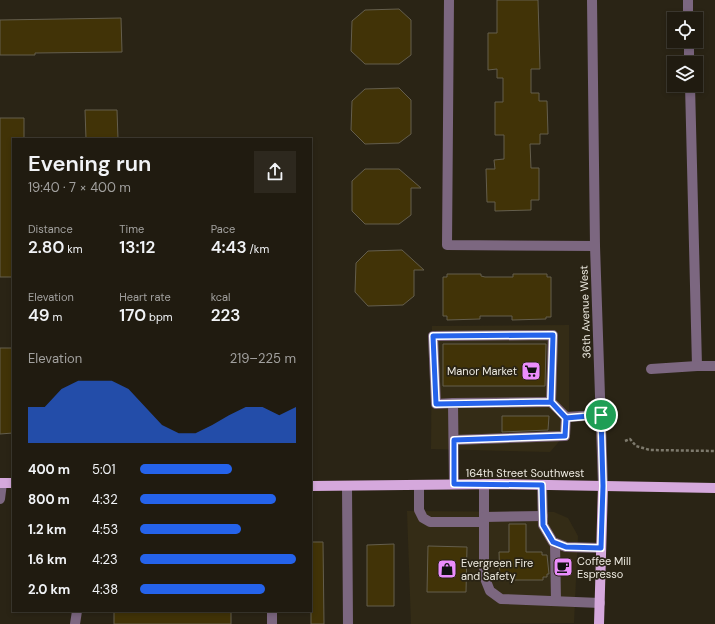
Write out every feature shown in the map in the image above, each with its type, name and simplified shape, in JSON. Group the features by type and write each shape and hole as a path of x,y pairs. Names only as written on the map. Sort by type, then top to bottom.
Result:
{"main road":[{"path":"1,483 12,483"},
{"name":"164th Street Southwest","path":"312,486 484,484 715,488"},
{"name":"36th Avenue West","path":"599,624 603,486"}],"street":[{"path":"449,0 447,245 595,246"},
{"name":"36th Avenue West","path":"592,0 595,246 603,486"},
{"path":"688,0 688,12"},
{"path":"690,92 697,366"},
{"path":"454,440 565,436 566,418 551,402 553,335 433,336 436,404 551,402"},
{"path":"651,369 715,366"},
{"path":"453,403 454,484"},
{"path":"566,418 601,415"},
{"path":"0,499 1,483"},
{"path":"484,484 484,576 490,591 501,599 600,603"},
{"path":"419,485 419,510 422,518 430,522 543,516"},
{"path":"542,485 543,525 553,542 566,547 601,548"},
{"path":"347,486 348,624"},
{"path":"555,543 556,601"},
{"path":"75,624 77,612"},
{"path":"272,612 272,624"}],"path":[{"path":"625,441 630,439 636,446 650,450 715,451"}],"shaded area":[{"path":"569,325 569,430 550,452 431,449 432,326"},
{"path":"407,511 554,512 568,518 578,536 574,623 411,624"}],"building":[{"path":"497,0 538,0 540,69 531,69 531,93 539,93 539,101 547,101 548,134 540,134 540,144 530,144 531,168 539,168 539,200 531,200 531,210 495,211 495,202 487,202 486,169 495,169 494,160 504,159 504,135 495,135 495,102 503,102 503,78 497,78 497,69 488,70 488,33 497,33"},
{"path":"399,9 411,20 411,55 399,64 365,64 351,51 352,21 365,10"},
{"path":"121,18 122,52 0,55 0,20"},
{"path":"399,88 411,100 411,134 399,143 365,144 351,130 352,101 365,89"},
{"path":"85,110 117,110 118,138 86,138"},
{"path":"0,118 24,118 24,138 12,138 12,277 0,277"},
{"path":"365,169 399,169 421,188 411,188 411,215 399,224 365,224 352,211 352,181"},
{"path":"402,250 424,270 414,270 414,296 403,305 368,306 355,292 356,263 368,251"},
{"path":"447,274 481,274 481,276 485,277 513,277 513,274 547,274 547,277 551,277 551,317 546,317 546,319 512,320 512,316 480,316 480,319 447,320 447,316 443,316 443,277 447,277"},
{"path":"443,344 546,344 545,386 443,386"},
{"path":"0,348 12,348 12,433 0,434"},
{"path":"502,416 549,416 548,430 502,432"},
{"path":"509,524 526,524 526,552 542,552 542,555 547,555 549,574 547,574 547,577 543,577 543,580 500,580 499,552 509,552"},
{"path":"312,542 323,542 324,624 311,624"},
{"path":"394,544 394,606 367,606 367,545"},
{"name":"Evergreen Fire and Safety","path":"428,546 467,547 466,592 427,592"},
{"name":"Coffee Mill Espresso","path":"562,561 567,561 567,574 562,574"},
{"path":"114,612 231,612 231,624 114,624"}],"place":[{"name":"Manor Market","path":"531,371"},
{"name":"Coffee Mill Espresso","path":"563,567"},
{"name":"Evergreen Fire and Safety","path":"447,569"}],"route":[{"path":"601,415 566,418 551,402 436,404 433,336 553,335 551,402 566,418 565,436 454,440 454,484 542,485 543,525 553,542 566,547 601,548 603,486 601,415"}]}
